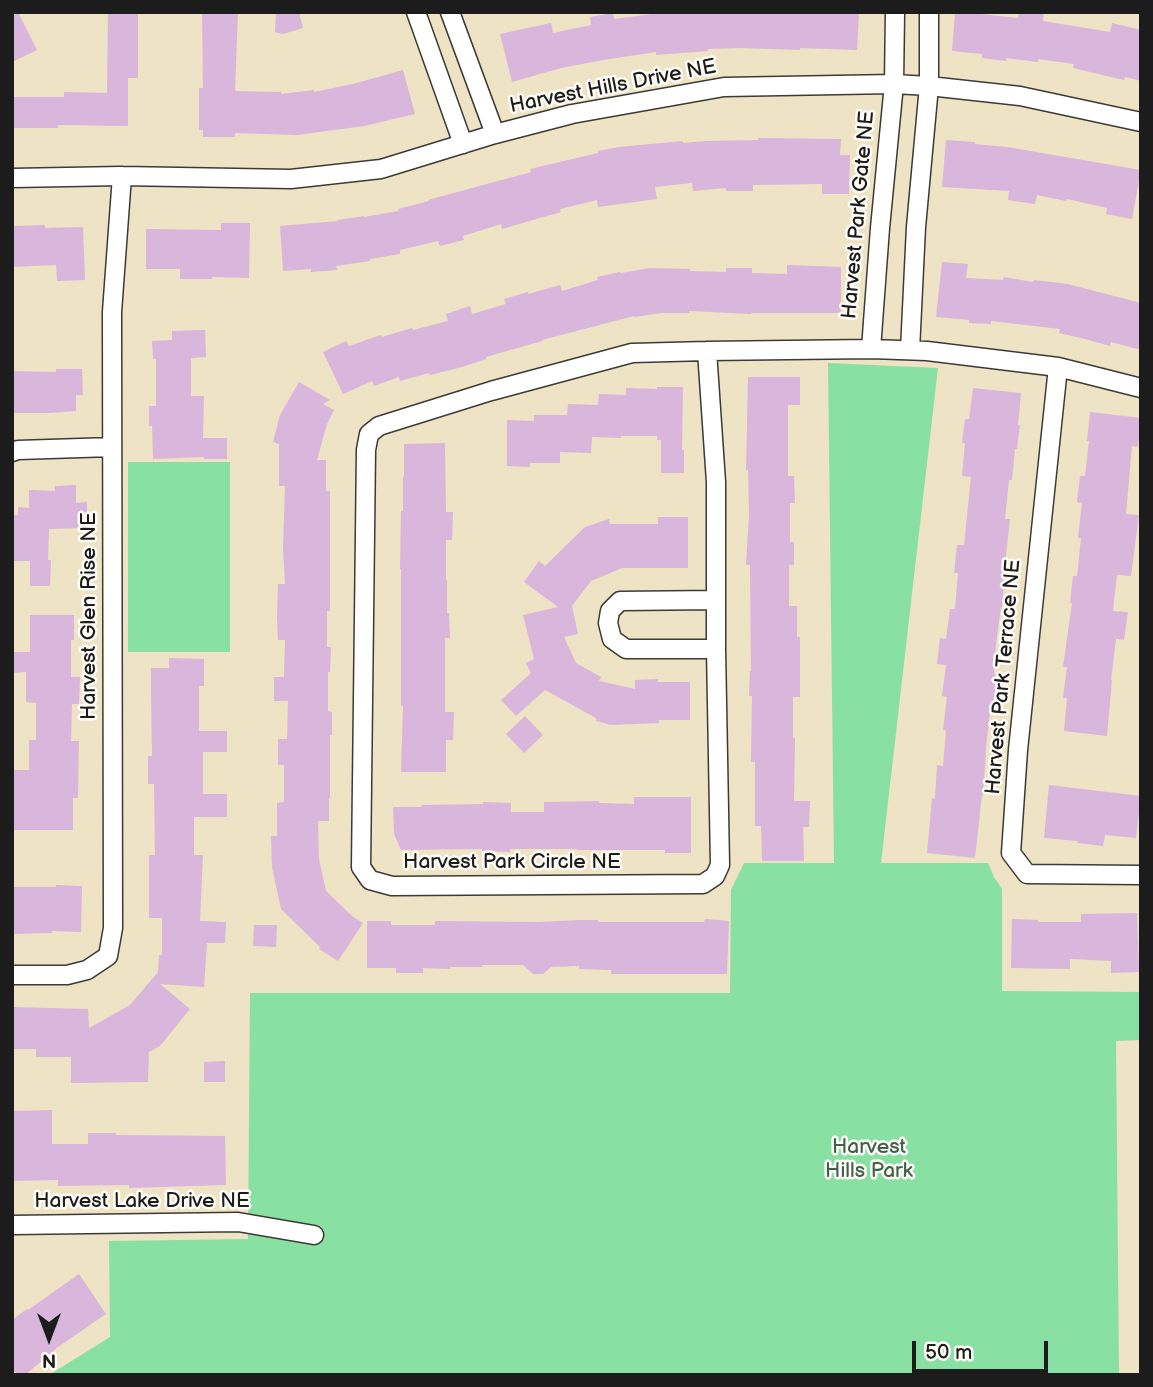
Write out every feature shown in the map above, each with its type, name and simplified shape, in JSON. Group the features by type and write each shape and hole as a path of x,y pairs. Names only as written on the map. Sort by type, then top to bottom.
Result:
{"street":[{"path":"416,12 463,144"},
{"path":"450,12 495,134"},
{"name":"Harvest Park Gate NE","path":"871,349 894,84 895,12"},
{"path":"929,12 929,86 916,227 910,350 1058,367 1141,388"},
{"name":"Harvest Hills Drive NE","path":"12,178 291,178 381,169 572,114 724,87 894,84 929,86 1020,96 1141,122"},
{"name":"Harvest Glen Rise NE","path":"12,975 67,975 87,970 108,956 113,928 113,312 122,176"},
{"name":"Harvest Park Circle NE","path":"707,351 716,482 720,865 715,876 703,884 392,886 370,880 361,867 366,450 369,434 379,426 491,391 632,353 707,351 871,349 910,350"},
{"name":"Harvest Park Terrace NE","path":"1058,367 1018,750 1011,853 1027,874 1141,875"},
{"path":"12,452 112,447"},
{"path":"716,600 620,601 610,611 608,623 612,639 626,649 716,649"},
{"name":"Harvest Lake Drive NE","path":"12,1224 238,1222 314,1235"}],"green space":[{"name":"Harvest Hills Park","path":"828,363 938,368 881,863 988,863 1002,889 1002,991 1141,992 1141,1040 1116,1041 1119,1375 49,1375 110,1337 109,1241 248,1239 250,993 730,993 731,890 744,863 834,863"},
{"path":"128,462 230,462 230,652 128,652"}],"building":[{"path":"12,12 18,12 37,50 12,62"},
{"path":"108,12 138,12 138,78 128,78 128,126 58,125 58,128 12,128 12,97 64,97 64,92 107,93"},
{"path":"202,12 238,12 235,91 281,94 314,92 403,70 415,114 364,126 297,135 235,133 235,137 203,137 203,130 199,130 199,88 203,88"},
{"path":"276,12 299,12 303,28 283,34 275,32"},
{"path":"651,12 859,12 857,50 740,48 656,55 656,52 561,68 512,82 500,34 551,23 553,33 591,25 590,17 613,13 614,19 652,14"},
{"path":"955,12 981,12 1018,18 1019,12 1044,12 1043,21 1110,32 1112,23 1141,30 1141,81 1125,77 1124,80 1073,68 1074,64 1038,59 1038,62 1006,58 1006,61 982,58 982,54 952,51"},
{"path":"758,138 841,139 840,155 850,155 849,194 822,194 822,184 753,185 753,191 726,191 726,188 693,191 692,183 655,187 657,199 598,207 597,200 560,209 561,212 502,229 501,224 463,236 464,240 440,246 438,241 400,250 400,254 336,266 337,270 283,271 280,226 338,221 399,211 398,209 428,200 531,172 530,169 619,147"},
{"path":"946,140 975,142 1141,170 1132,219 1106,214 1107,208 1067,199 1066,201 1037,195 1035,204 1008,200 1009,191 942,187"},
{"path":"221,223 250,223 249,278 180,279 180,269 146,269 146,229 221,230"},
{"path":"45,225 45,228 83,227 85,280 57,281 56,265 12,267 12,226"},
{"path":"942,262 968,264 966,278 1003,280 1004,277 1068,284 1141,303 1141,350 1111,342 1110,346 1059,333 1060,329 991,321 991,324 969,323 969,320 936,317"},
{"path":"787,265 841,267 841,313 751,314 689,311 634,316 542,340 430,375 429,373 400,381 399,377 374,386 372,381 343,394 323,352 346,341 349,346 381,335 382,337 448,321 446,314 470,306 472,314 506,304 504,299 528,292 560,285 562,291 598,280 597,277 620,272 650,268 726,272 726,268 752,268 752,273 787,274"},
{"path":"205,330 206,357 191,358 191,396 204,396 203,438 227,438 227,459 153,459 149,406 156,406 156,359 153,359 152,341 172,340 172,331"},
{"path":"56,369 82,369 83,395 76,395 76,411 12,413 12,371 56,372"},
{"path":"748,377 800,377 800,405 788,405 788,476 794,476 795,503 790,503 790,542 794,542 794,565 789,565 789,606 797,606 797,637 800,637 800,697 793,697 794,801 810,801 809,827 803,827 804,861 762,861 761,826 755,826 755,762 751,762 752,696 749,696 750,565 746,565 749,515 746,470"},
{"path":"299,382 330,400 323,404 334,410 327,424 317,460 326,460 326,491 330,491 330,611 327,611 327,647 331,647 328,711 332,712 329,821 318,821 319,859 326,891 363,923 338,961 319,949 320,947 281,909 272,867 271,836 277,836 277,803 284,802 284,765 278,765 278,739 287,739 288,701 274,701 274,677 284,677 285,640 278,640 277,616 278,584 285,584 285,486 279,486 279,444 273,442 280,415"},
{"path":"683,387 684,473 661,473 661,440 657,440 657,436 592,437 591,453 560,452 560,463 530,463 530,467 507,466 507,420 534,421 534,415 567,415 568,404 598,405 599,394 626,395 626,388"},
{"path":"973,388 1021,393 1017,449 1012,480 1009,480 1005,519 1010,519 996,644 994,674 997,675 994,702 991,702 975,858 927,853 937,765 943,766 946,730 943,730 947,697 942,696 946,665 937,664 940,638 946,639 950,609 955,609 958,573 954,573 957,545 964,545 971,477 962,476 965,443 962,443 965,419 969,419"},
{"path":"1090,412 1141,418 1138,447 1132,446 1126,514 1139,515 1131,576 1117,575 1113,611 1128,612 1124,640 1116,639 1107,736 1064,731 1067,698 1063,698 1067,667 1063,667 1073,576 1077,576 1082,503 1077,502 1080,476 1085,476"},
{"path":"445,443 446,512 453,512 452,540 446,540 450,638 445,638 445,712 454,712 453,740 446,740 446,772 401,772 403,706 400,569 404,444"},
{"path":"76,485 76,503 87,502 87,528 49,529 50,586 30,586 30,561 12,561 12,515 18,515 18,507 29,508 29,490 55,491 55,486"},
{"path":"658,517 688,517 688,568 622,568 591,581 572,606 578,634 564,637 576,663 601,677 599,681 635,689 635,680 690,682 690,720 611,725 596,721 596,718 545,690 516,716 501,700 531,673 526,663 534,659 523,615 558,607 524,582 539,561 545,566 585,527 609,519 610,524 658,524"},
{"path":"30,615 74,615 71,677 80,677 79,704 72,704 71,741 79,741 78,798 73,798 73,830 12,830 12,770 29,770 29,740 36,740 36,703 26,702 26,672 12,673 12,652 30,652"},
{"path":"169,658 204,659 204,686 199,686 199,731 227,731 227,752 203,752 203,794 227,794 227,817 194,817 194,855 203,855 200,921 226,922 225,943 207,943 204,987 160,984 190,1009 160,1046 149,1052 148,1082 71,1083 71,1057 36,1057 36,1049 12,1049 12,1007 88,1009 89,1028 130,1005 158,972 159,955 162,955 162,918 149,918 149,855 155,855 154,784 148,784 148,756 152,756 151,668 169,668"},
{"path":"525,716 543,735 524,753 506,734"},
{"path":"1049,785 1141,796 1136,838 1105,835 1103,846 1044,838"},
{"path":"634,797 691,797 691,853 577,849 510,849 510,852 482,849 401,850 394,834 393,807 483,802 511,803 511,812 544,812 544,802 599,801 634,804"},
{"path":"82,886 81,932 12,934 12,887"},
{"path":"1137,913 1139,972 1111,973 1111,961 1070,959 1070,969 1011,968 1012,919 1081,922 1081,914"},
{"path":"705,919 729,921 727,974 611,974 611,970 579,969 579,966 551,967 543,974 533,974 523,965 423,968 423,973 396,973 396,968 367,968 367,921 391,921 391,925 435,925 435,921 704,922"},
{"path":"254,925 277,925 276,947 253,946"},
{"path":"225,1061 225,1082 204,1082 204,1062"},
{"path":"52,1110 52,1144 88,1144 88,1133 225,1136 226,1185 129,1188 129,1185 58,1186 58,1180 12,1181 12,1111"},
{"path":"79,1274 106,1314 58,1347 25,1375 17,1375 12,1369 12,1320"}]}
